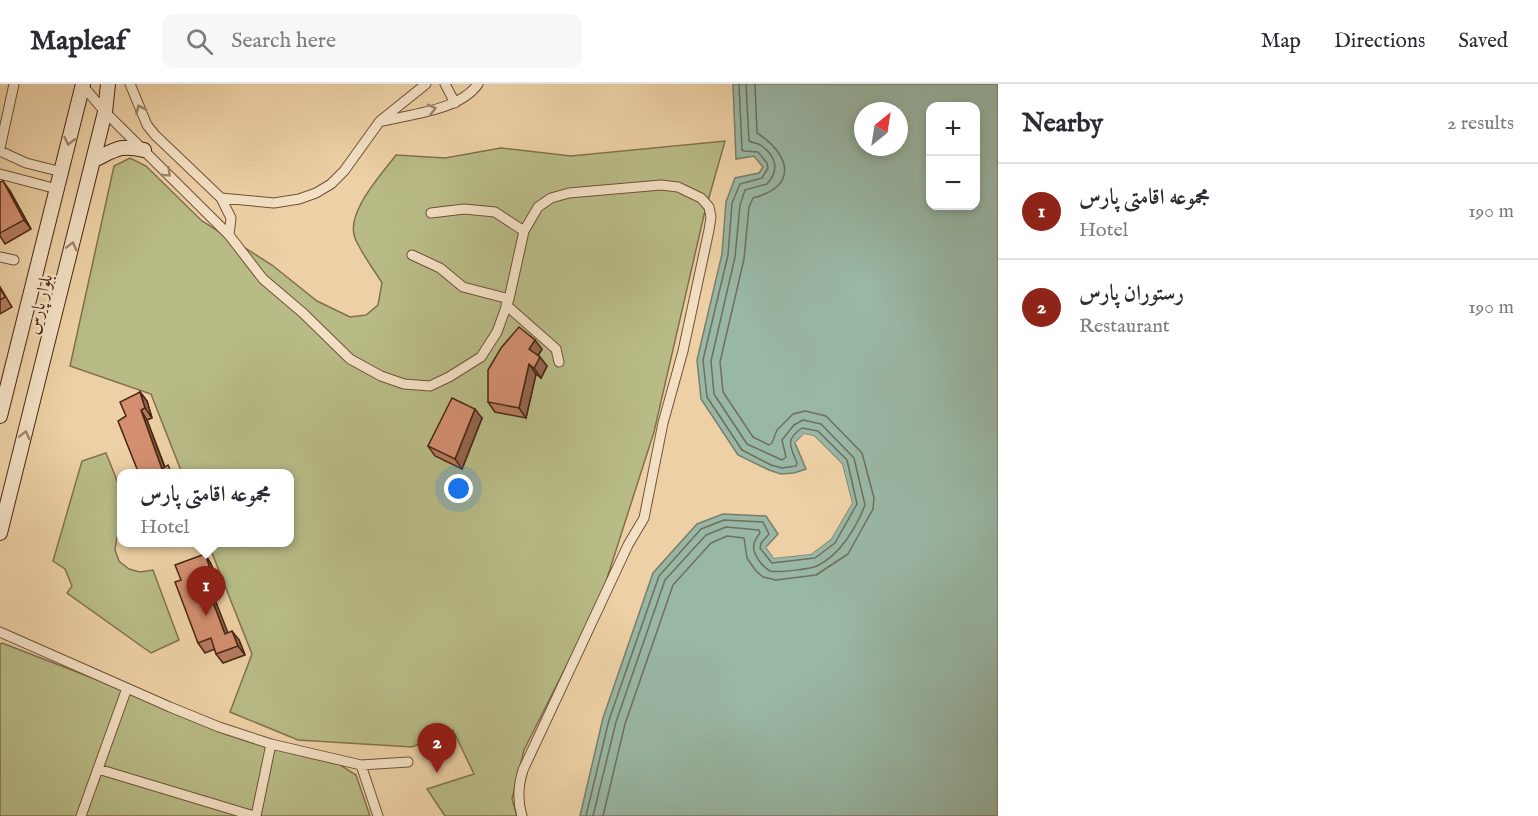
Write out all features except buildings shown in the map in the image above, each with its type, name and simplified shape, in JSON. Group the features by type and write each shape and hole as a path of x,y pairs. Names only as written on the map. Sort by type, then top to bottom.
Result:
{"main road":[{"name":"بلوار پارس","path":"0,533 94,160 105,112 108,84"},
{"name":"بلوار پارس","path":"0,416 83,85"},
{"path":"94,160 128,146 144,150"}],"street":[{"path":"14,84 0,149 26,163 62,172"},
{"path":"130,84 147,125 221,198 231,218 229,235"},
{"path":"221,198 274,203 299,199 316,193 331,184 344,171 380,122 426,84"},
{"path":"445,84 455,103"},
{"path":"380,122 455,103 468,96 478,84"},
{"path":"83,85 105,112 229,235 263,279 303,313 350,359 381,376 404,384 430,386 482,357 497,332 508,302 524,231 538,207 551,198 569,193 661,185 678,187 702,198 709,207 711,217 683,351 663,423 644,518 628,545 523,770 518,787 522,816"},
{"path":"0,174 57,189"},
{"path":"431,213 464,210 495,212 524,231"},
{"path":"412,255 440,268 463,287 508,302 556,349 560,362"},
{"path":"0,257 14,260"},
{"path":"0,632 219,727 271,744 361,765 408,762"},
{"path":"81,816 127,688"},
{"path":"98,769 255,816 271,744"},
{"path":"361,765 378,816"}],"green space":[{"path":"725,141 704,215 654,432 601,597 524,750 512,799 517,816 445,816 427,789 474,774 453,730 412,747 298,740 230,712 252,654 210,547 294,547 294,469 180,469 151,394 70,366 114,166 130,158 146,166 202,221 272,265 317,301 350,317 366,315 378,305 382,283 358,244 353,228 355,217 366,194 396,155 445,158 501,148 571,156"},
{"path":"106,453 117,480 115,550 119,561 129,569 140,572 153,570 179,640 151,653 67,593 72,586 65,569 53,561 82,461"},
{"path":"0,644 271,747 337,763 356,775 370,816 0,816"}],"water":[{"path":"733,84 998,84 998,816 580,816 603,718 653,573 697,524 723,514 766,516 778,534 766,547 774,558 811,554 831,539 852,503 842,464 814,436 804,434 795,443 806,469 781,474 738,455 701,399 697,360 722,254 726,202 735,178 759,173 763,167 754,156 736,159"}],"pier":[{"path":"804,434 814,436 842,464 852,503 831,539 811,554 774,558 766,547 773,544 770,547 775,555 810,551 828,537 848,502 839,465 813,438 805,437 798,444 800,447 795,443"}],"place":[{"name":"مجموعه اقامتی پارس","path":"206,616"},
{"name":"رستوران پارس","path":"437,773"}]}
